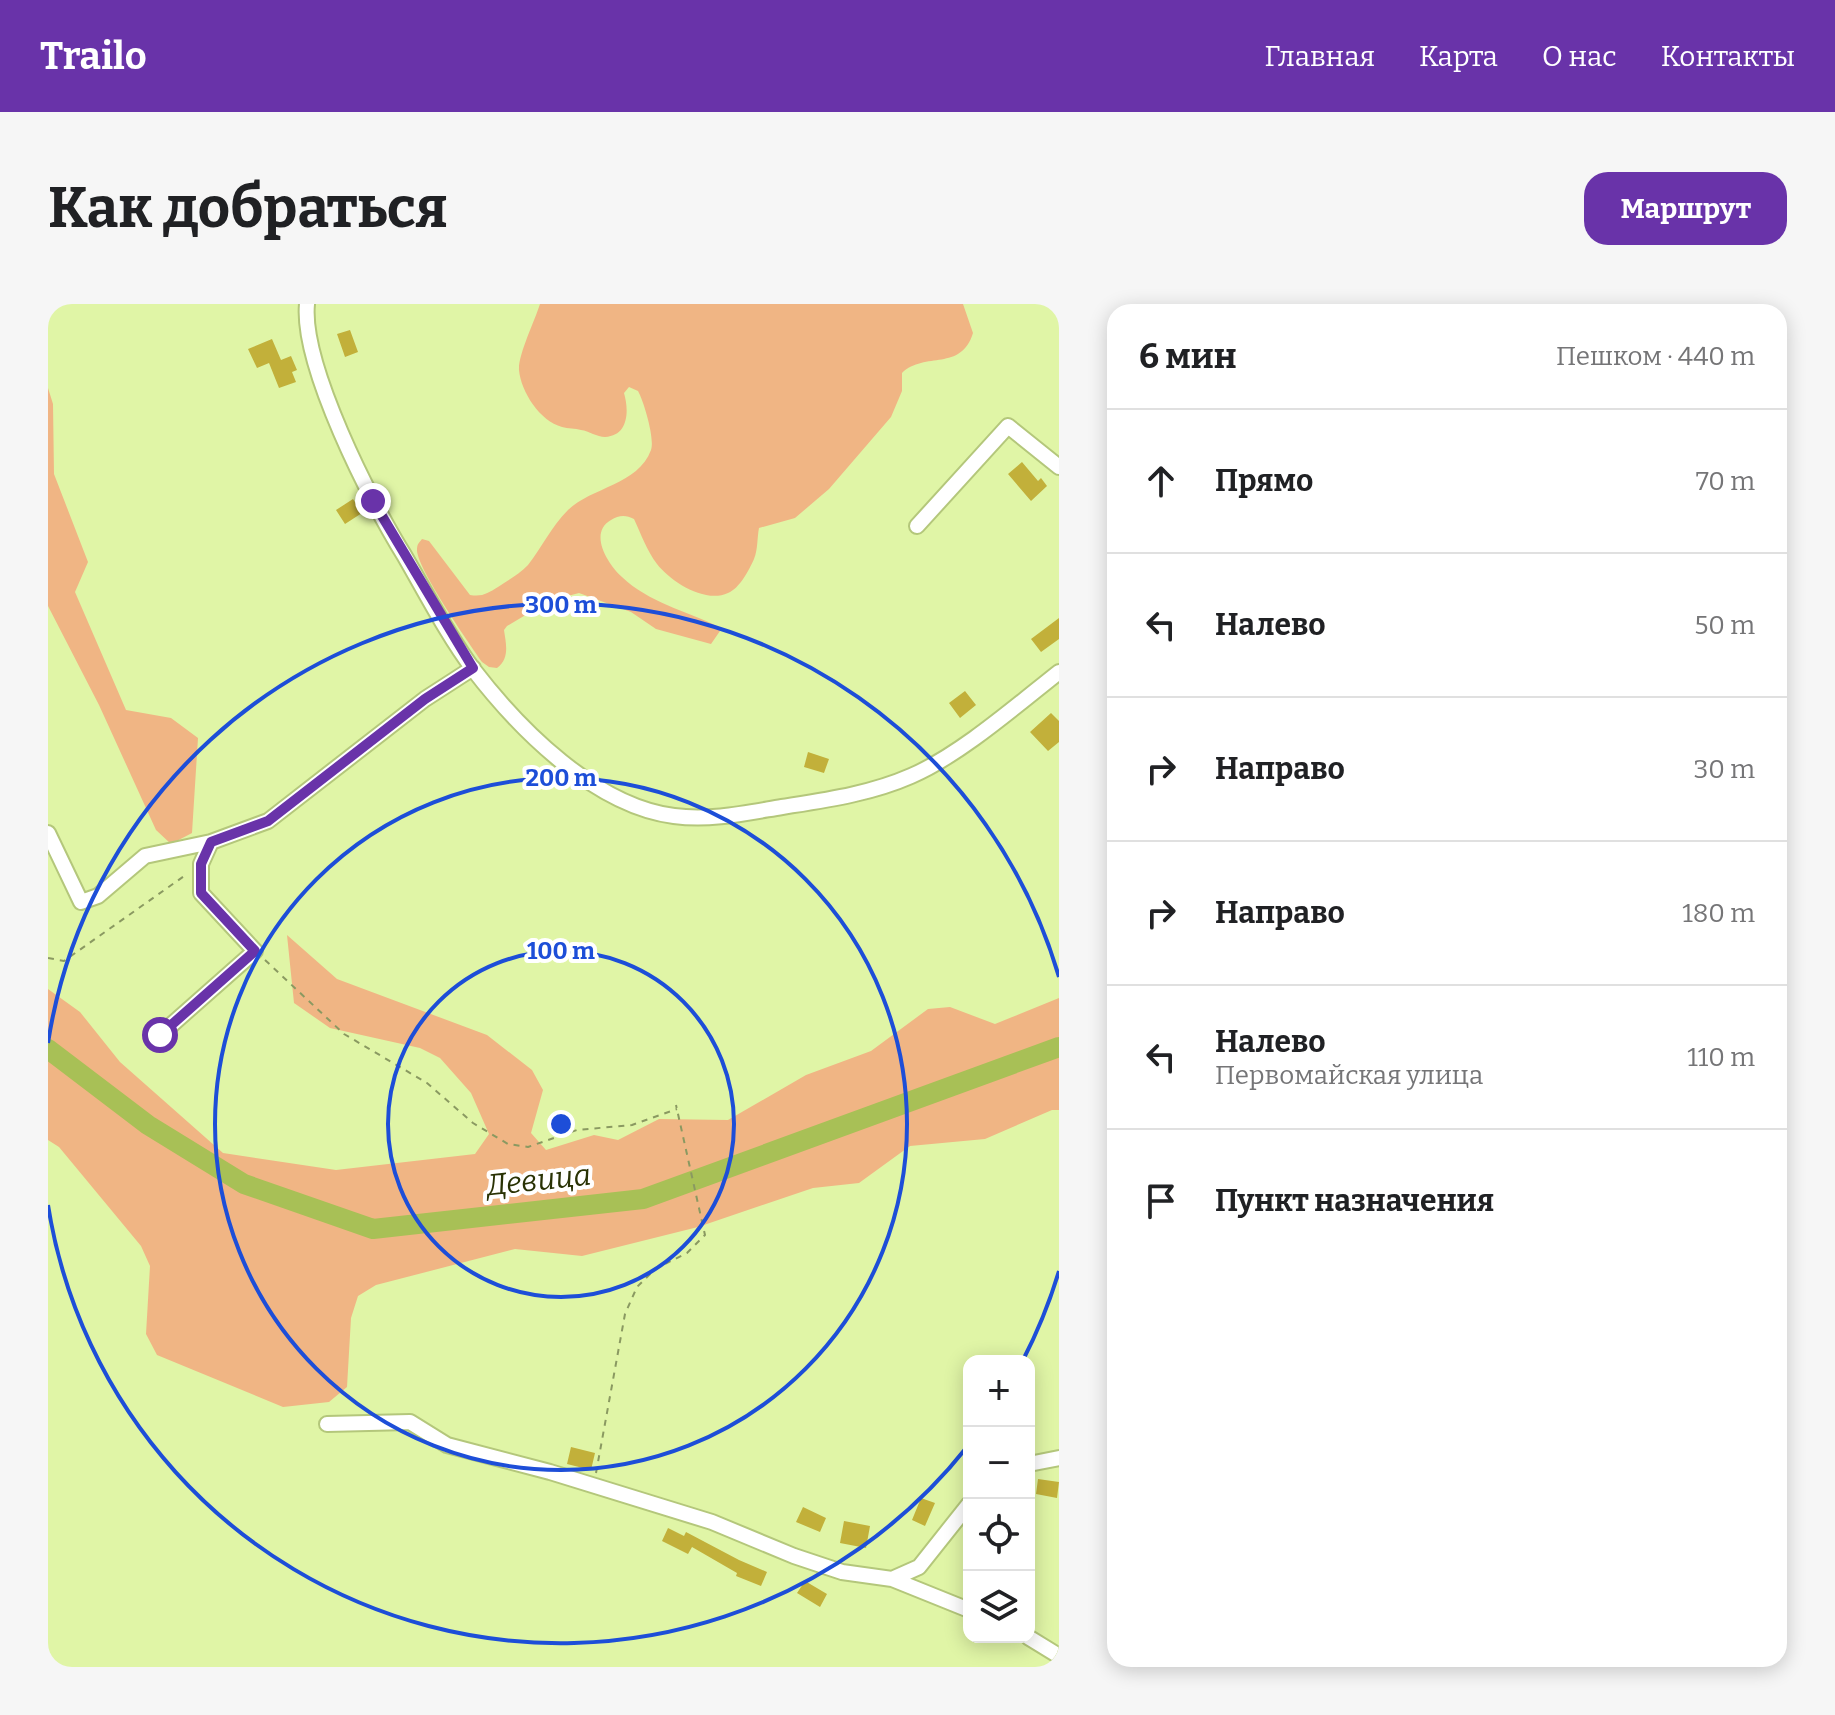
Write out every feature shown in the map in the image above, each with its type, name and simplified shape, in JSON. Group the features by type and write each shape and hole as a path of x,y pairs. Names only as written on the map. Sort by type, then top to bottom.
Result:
{"street":[{"path":"307,304 307,328 321,380 343,436 389,531 473,668 543,745 595,785 648,810 672,816 721,817 841,797 914,775 993,723 1059,672"},
{"path":"917,526 1008,426 1059,467"},
{"path":"48,833 81,902 98,896 145,856 211,842 268,821 425,699 473,668"},
{"path":"160,1035 255,951 201,893 201,864 211,842"},
{"path":"327,1424 410,1422 447,1445 712,1522 794,1556 842,1572 892,1579 963,1608"},
{"path":"1035,1463 1059,1458"},
{"path":"892,1579 919,1567 963,1512"},
{"path":"1035,1641 1059,1656"}],"path":[{"path":"48,958 64,961 201,864"},
{"path":"255,951 344,1034 427,1083 473,1123 508,1144 528,1147 577,1130 632,1125 676,1107 705,1235 687,1253 655,1269 637,1287 625,1314 594,1486"}],"shaded area":[{"path":"540,304 963,304 973,333 960,353 921,363 902,373 902,391 891,417 829,489 795,518 759,528 752,563 732,591 709,596 689,589 670,577 653,559 634,519 620,516 604,526 601,533 603,548 617,571 643,593 717,626 720,631 711,644 656,629 631,612 579,593 549,601 507,626 504,630 504,660 497,668 489,667 482,662 435,590 420,561 417,551 419,543 422,539 429,541 470,595 485,594 528,565 568,510 636,471 645,462 652,445 640,396 638,391 629,387 624,393 627,407 625,421 613,436 564,428 539,412 528,396 519,364"},
{"path":"48,388 53,404 54,474 88,562 75,592 126,710 171,718 198,738 192,833 171,844 156,830 99,705 48,606"},
{"path":"287,935 337,979 487,1035 532,1070 543,1090 531,1133 546,1150 594,1135 618,1140 659,1119 728,1120 806,1075 871,1051 928,1009 950,1007 995,1024 1059,998 1059,1110 1052,1110 985,1139 910,1146 859,1183 813,1188 698,1227 582,1256 515,1249 376,1285 358,1296 351,1318 347,1387 329,1402 283,1407 157,1355 146,1334 150,1266 141,1246 59,1147 48,1140 48,989 80,1012 120,1062 223,1153 336,1170 475,1154 489,1134 471,1093 440,1058 420,1048 330,1028 294,1003"}],"building":[{"path":"350,330 358,352 345,357 337,334"},
{"path":"272,339 281,360 291,356 297,370 292,372 296,382 279,388 269,363 257,368 248,349"},
{"path":"1022,462 1038,481 1041,478 1047,486 1031,501 1008,474"},
{"path":"353,499 362,513 345,524 336,510"},
{"path":"1059,618 1059,639 1041,652 1031,639"},
{"path":"965,691 976,705 960,718 949,703"},
{"path":"1051,713 1059,721 1059,742 1048,751 1030,732"},
{"path":"808,752 829,759 824,773 804,767"},
{"path":"571,1447 595,1453 591,1470 567,1464"},
{"path":"1038,1479 1059,1482 1057,1498 1036,1494"},
{"path":"921,1498 935,1503 925,1526 912,1520"},
{"path":"803,1507 826,1518 820,1532 796,1522"},
{"path":"844,1521 870,1526 866,1548 840,1543"},
{"path":"668,1528 684,1536 686,1532 767,1572 761,1586 736,1576 737,1573 692,1547 688,1554 662,1541"},
{"path":"805,1581 827,1594 820,1607 797,1593"}],"waterway":[{"name":"Девица","path":"48,1049 148,1125 244,1184 373,1229 643,1199 1059,1047"}],"route":[{"path":"160,1035 255,951 201,893 201,864 211,842 268,821 425,699 473,668 373,501"}]}
